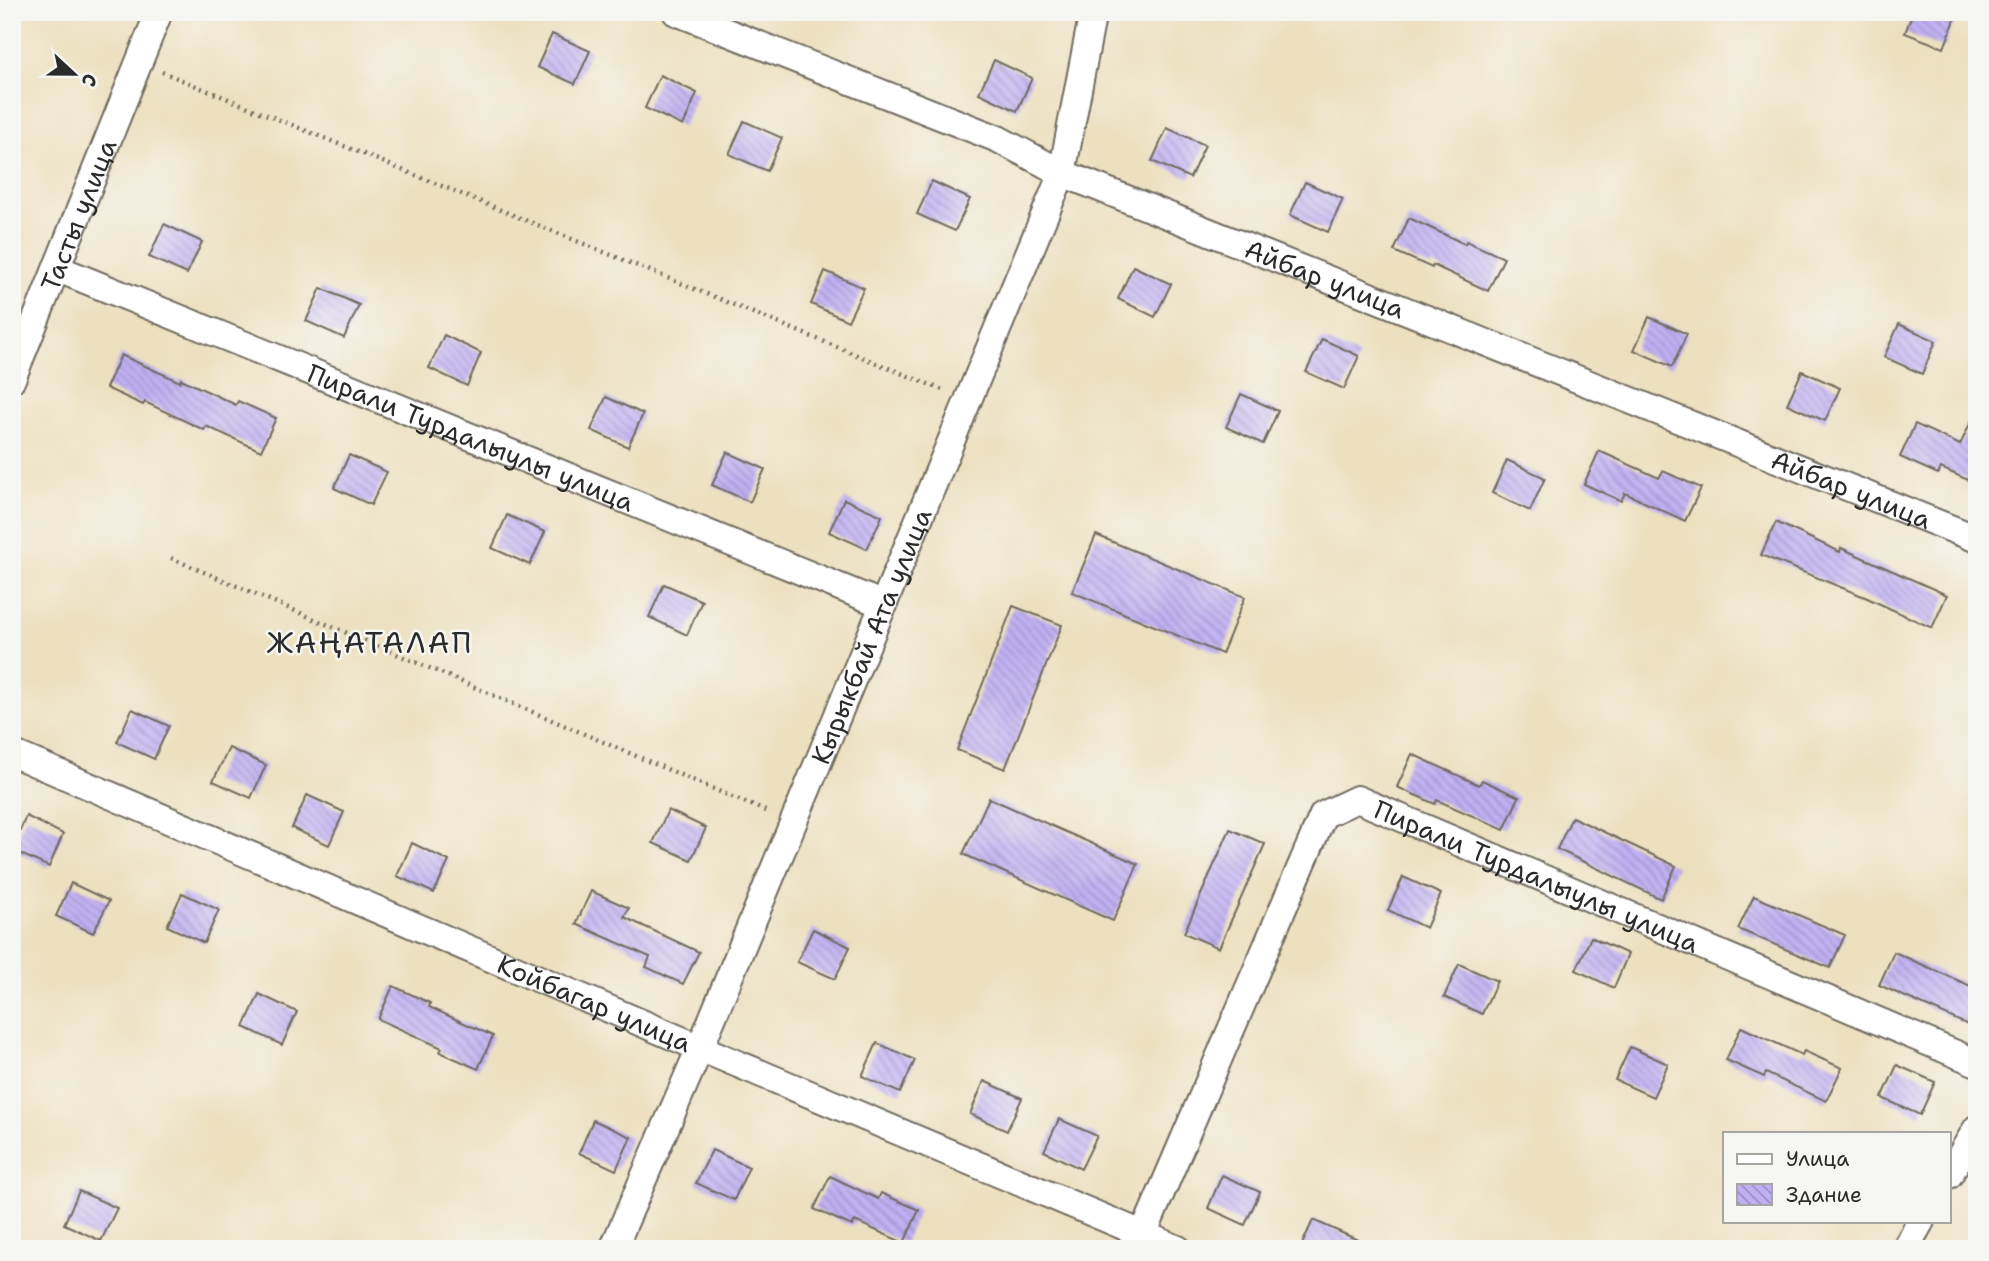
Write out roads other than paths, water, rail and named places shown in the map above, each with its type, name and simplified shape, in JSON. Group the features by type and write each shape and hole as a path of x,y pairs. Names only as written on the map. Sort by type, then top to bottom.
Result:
{"street":[{"name":"Тасты улица","path":"12,379 159,12"},
{"name":"Айбар улица","path":"676,12 998,139 1062,173 1977,539"},
{"name":"Кырыкбай Ата улица","path":"613,1249 794,823 1062,173 1093,12"},
{"name":"Пирали Турдалыулы улица","path":"56,268 884,605"},
{"name":"Койбагар улица","path":"12,753 700,1048 1178,1249"},
{"name":"Пирали Турдалыулы улица","path":"1143,1235 1323,815 1357,799 1977,1063"},
{"path":"1951,1172 1977,1128"},
{"path":"1905,1249 1920,1222"}],"district":[{"name":"ЖАҢАТАЛАП","path":"370,642"}]}
